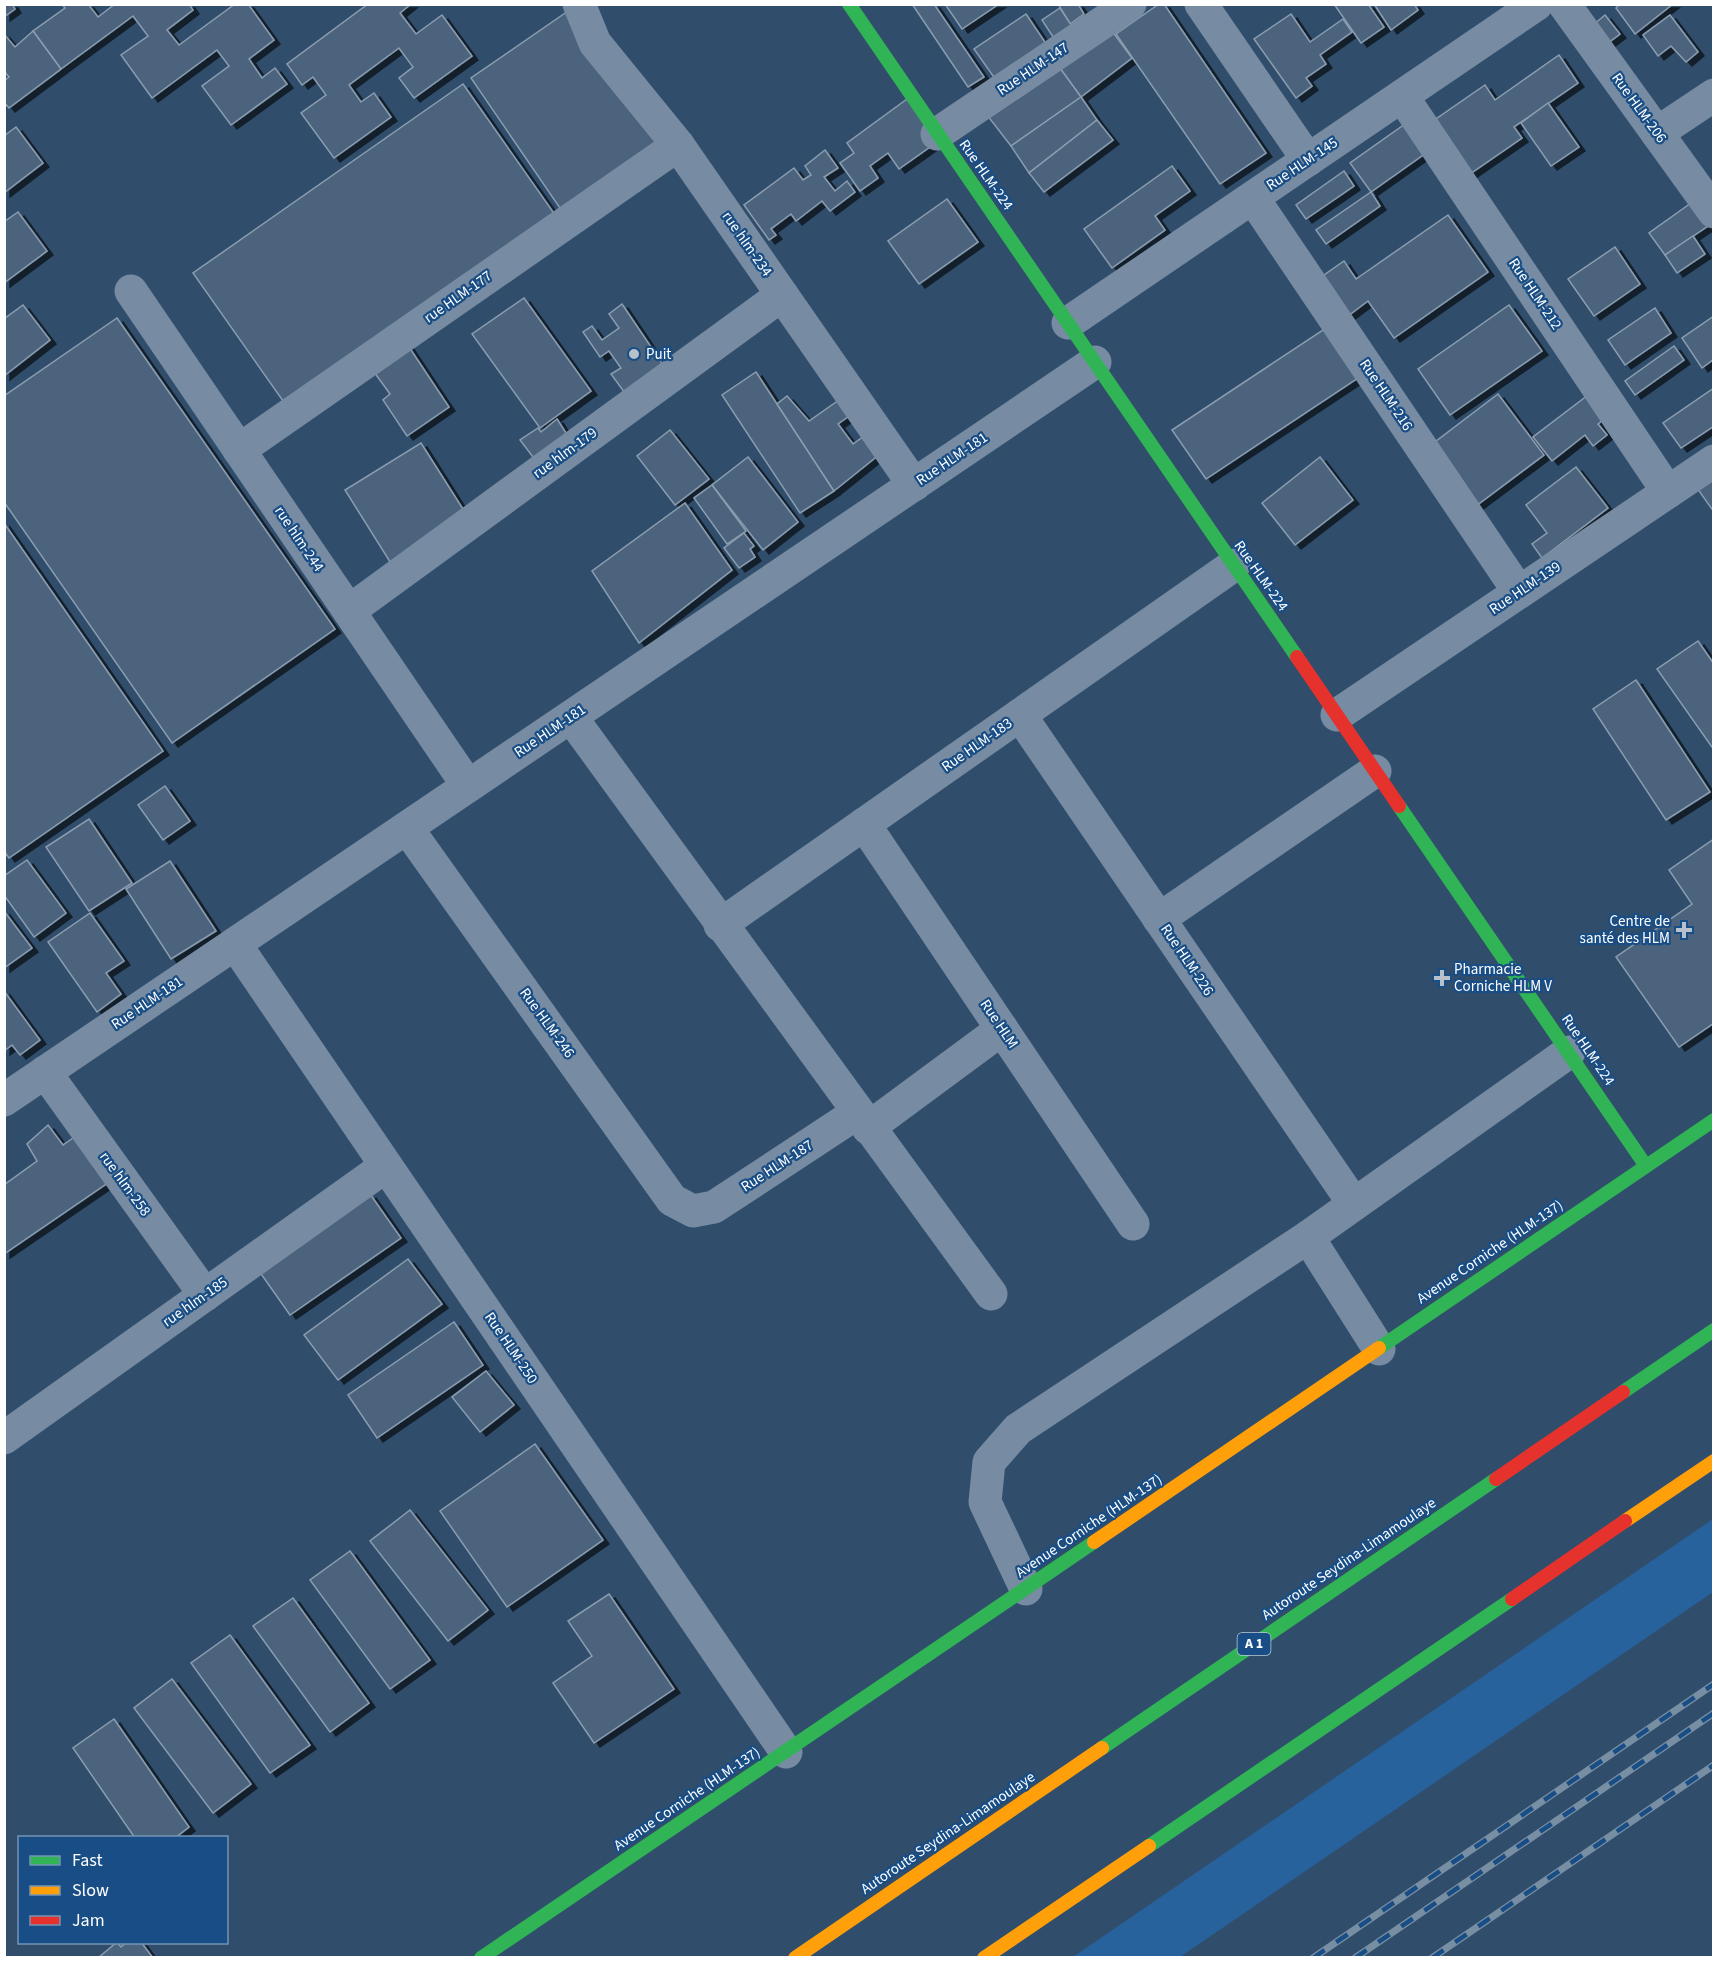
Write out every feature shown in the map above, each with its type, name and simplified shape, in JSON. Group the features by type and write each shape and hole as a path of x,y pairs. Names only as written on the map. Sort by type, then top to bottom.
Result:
{"main road":[{"name":"Rue HLM-224","path":"849,4 1646,1166"},
{"name":"Avenue Corniche (HLM-137)","path":"481,1958 1713,1120"},
{"name":"Autoroute Seydina-Limamoulaye","path":"795,1958 1713,1330"},
{"path":"984,1958 1713,1461"}],"street":[{"name":"rue hlm-234","path":"579,4 595,43 678,145 914,485"},
{"name":"Rue HLM-147","path":"937,134 1130,4"},
{"path":"1201,4 1308,160"},
{"name":"Rue HLM-145","path":"1068,323 1537,4"},
{"name":"Rue HLM-206","path":"1564,4 1713,212"},
{"path":"1657,133 1713,95"},
{"name":"Rue HLM-212","path":"1402,96 1668,492"},
{"name":"rue HLM-177","path":"239,450 678,145"},
{"name":"Rue HLM-216","path":"1253,198 1519,592"},
{"name":"rue hlm-244","path":"131,291 468,786"},
{"name":"rue hlm-179","path":"349,611 782,295"},
{"name":"Rue HLM-181","path":"4,1100 1095,362"},
{"name":"Rue HLM-139","path":"1337,715 1713,461"},
{"name":"Rue HLM-183","path":"720,925 1234,566"},
{"name":"Rue HLM-226","path":"1020,715 1354,1204"},
{"path":"571,717 990,1294"},
{"path":"1159,919 1375,771"},
{"name":"Rue HLM","path":"864,824 1133,1224"},
{"name":"Rue HLM-246","path":"407,828 672,1200 693,1212"},
{"name":"Rue HLM-250","path":"235,944 786,1752"},
{"name":"Rue HLM-187","path":"693,1212 714,1207 863,1120 1002,1029"},
{"path":"1026,1589 985,1502 989,1462 1017,1430 1308,1237 1569,1052"},
{"name":"rue hlm-258","path":"45,1072 205,1295"},
{"name":"rue hlm-185","path":"9,1424 205,1295 386,1166"},
{"path":"1308,1237 1379,1349"}],"shaded area":[{"path":"1713,1519 1713,1592 1180,1957 1073,1957"}],"building":[{"path":"4,4 12,4 15,9 4,17"},
{"path":"62,4 88,4 98,17 115,4 189,4 193,10 167,30 179,45 235,4 248,4 274,40 249,59 262,78 275,68 287,84 231,125 202,86 229,66 217,50 152,98 121,55 148,36 133,16 61,69 33,31 65,8"},
{"path":"368,4 411,4 400,13 416,34 442,15 472,56 414,98 399,78 413,67 399,48 349,85 361,102 374,93 391,117 334,158 301,113 326,95 313,77 302,85 287,64"},
{"path":"912,4 934,4 984,77 968,87"},
{"path":"945,4 999,4 962,29"},
{"path":"1058,4 1078,4 1084,14 1070,24"},
{"path":"1159,4 1164,4 1266,153 1220,184 1116,34"},
{"path":"1334,4 1368,4 1384,27 1361,43"},
{"path":"1374,4 1414,4 1418,10 1391,30"},
{"path":"1620,4 1673,4 1635,34 1616,8"},
{"path":"1060,8 1077,34 1059,46 1042,20"},
{"path":"571,9 664,144 564,214 471,78"},
{"path":"1026,14 1049,48 998,83 974,49"},
{"path":"1291,14 1310,42 1343,19 1352,32 1320,55 1326,64 1306,78 1312,86 1296,98 1254,39"},
{"path":"1605,15 1620,34 1608,43 1593,25"},
{"path":"1670,15 1698,52 1686,62 1671,46 1658,56 1643,35"},
{"path":"1109,27 1132,58 1081,97 1057,64"},
{"path":"33,31 61,69 9,108 4,102 4,81 9,77 4,71 4,34 15,47"},
{"path":"1559,55 1578,83 1514,127 1522,138 1470,174 1433,121 1485,85 1495,100"},
{"path":"1057,64 1081,97 1011,146 987,115"},
{"path":"463,84 558,219 288,408 193,273"},
{"path":"1081,97 1097,120 1029,173 1011,146"},
{"path":"907,99 937,142 899,169 888,153 870,166 878,178 860,191 840,163 854,153 847,143"},
{"path":"1548,103 1579,147 1551,166 1521,123"},
{"path":"1412,119 1433,148 1371,192 1350,163"},
{"path":"1097,120 1113,140 1044,192 1029,173"},
{"path":"16,127 43,163 4,193 4,136"},
{"path":"825,150 838,168 824,177 835,191 847,181 855,192 830,211 822,201 796,221 791,214 771,229 776,235 769,240 744,205 794,168 803,180 811,175 805,166"},
{"path":"1172,166 1190,191 1155,216 1165,230 1112,268 1084,229"},
{"path":"1344,171 1354,186 1306,219 1296,205"},
{"path":"1371,192 1380,206 1326,244 1316,230"},
{"path":"1698,198 1714,222 1665,255 1649,233"},
{"path":"947,199 978,242 919,284 888,241"},
{"path":"18,212 47,251 4,283 4,222"},
{"path":"1448,215 1488,272 1394,338 1368,301 1344,319 1317,280 1344,261 1356,279"},
{"path":"1693,236 1705,254 1677,273 1665,255"},
{"path":"1615,247 1640,284 1594,316 1568,279"},
{"path":"524,298 591,391 540,428 472,334"},
{"name":"Puit","path":"622,304 668,372 630,400 611,374 621,368 609,351 600,357 583,332 592,326 602,340 619,328 609,314"},
{"path":"23,305 50,340 4,376 4,319"},
{"path":"1509,305 1542,351 1450,415 1418,369"},
{"path":"1655,308 1671,333 1625,365 1608,340"},
{"path":"1714,316 1714,359 1702,368 1682,338"},
{"path":"117,318 335,629 172,743 4,502 4,396"},
{"path":"1332,324 1364,374 1206,479 1172,430"},
{"path":"405,341 449,407 407,436 383,400 390,394 369,365"},
{"path":"1674,346 1684,360 1635,395 1625,381"},
{"path":"756,372 834,491 800,513 722,395"},
{"path":"1714,388 1714,426 1681,448 1663,423"},
{"path":"1592,392 1609,415 1598,424 1607,435 1593,446 1585,435 1552,461 1533,437"},
{"path":"1498,394 1544,455 1476,506 1431,445"},
{"path":"787,396 809,421 839,400 852,414 838,424 853,444 864,436 880,454 834,491 777,404"},
{"path":"557,419 568,436 536,461 520,440 538,428 541,432"},
{"path":"670,430 709,479 675,505 637,456"},
{"path":"421,443 468,517 392,565 345,490"},
{"path":"748,457 798,522 763,550 712,485"},
{"path":"1320,457 1353,500 1295,545 1262,503"},
{"path":"1576,467 1608,508 1542,558 1532,544 1547,533 1526,505"},
{"path":"1714,477 1714,512 1697,488"},
{"path":"712,485 746,531 727,544 694,498"},
{"path":"685,503 732,570 639,643 592,571"},
{"path":"4,523 163,751 9,858 4,851"},
{"path":"744,533 754,546 750,549 755,557 739,568 724,548"},
{"path":"1698,641 1714,664 1714,750 1657,669"},
{"path":"1636,680 1710,792 1666,820 1593,709"},
{"path":"165,786 190,821 163,840 138,805"},
{"path":"89,819 132,883 89,911 46,847"},
{"name":"Centre de santé des HLM","path":"1714,839 1714,1023 1679,1047 1616,957 1692,904 1669,870"},
{"path":"27,860 66,913 34,937 4,895 4,876"},
{"path":"170,861 216,931 171,959 126,889"},
{"path":"4,911 32,948 4,968"},
{"path":"90,913 124,961 106,973 121,994 97,1012 48,942"},
{"path":"4,991 40,1040 20,1055 12,1045 4,1051"},
{"path":"48,1125 63,1145 80,1133 112,1180 4,1254 4,1185 37,1161 27,1144"},
{"path":"370,1194 401,1238 290,1315 259,1271"},
{"path":"408,1259 442,1304 338,1380 304,1335"},
{"path":"454,1322 483,1365 377,1438 348,1395"},
{"path":"486,1371 514,1405 480,1432 452,1397"},
{"path":"535,1444 603,1540 507,1607 440,1511"},
{"path":"410,1510 488,1610 448,1641 370,1541"},
{"path":"350,1551 430,1660 390,1689 310,1580"},
{"path":"609,1594 674,1689 594,1743 553,1683 592,1656 568,1621"},
{"path":"293,1598 369,1703 330,1732 253,1626"},
{"path":"230,1635 310,1745 270,1773 191,1663"},
{"path":"172,1679 251,1784 213,1813 134,1708"},
{"path":"114,1719 189,1827 178,1836 134,1836 73,1748"},
{"path":"115,1944 121,1947 125,1944 142,1944 153,1958 98,1958"}],"railway":[{"path":"1313,1958 1714,1684"},
{"path":"1355,1958 1714,1713"},
{"path":"1432,1958 1714,1765"}],"traffic: fast":[{"path":"849,4 1297,657"},
{"path":"1399,806 1646,1166"},
{"path":"1379,1348 1714,1120"},
{"path":"1623,1392 1714,1330"},
{"path":"1102,1748 1496,1479"},
{"path":"481,1958 1094,1542"},
{"path":"1149,1846 1512,1599"}],"traffic: slow":[{"path":"1094,1542 1379,1348"},
{"path":"1625,1521 1714,1461"},
{"path":"795,1958 1102,1748"},
{"path":"984,1958 1149,1846"}],"traffic: jam":[{"path":"1297,657 1399,806"},
{"path":"1496,1479 1623,1392"},
{"path":"1512,1599 1625,1521"}],"place":[{"name":"Puit","path":"634,354"},
{"name":"Centre de santé des HLM","path":"1684,930"},
{"name":"Pharmacie Corniche HLM V","path":"1442,978"}]}
